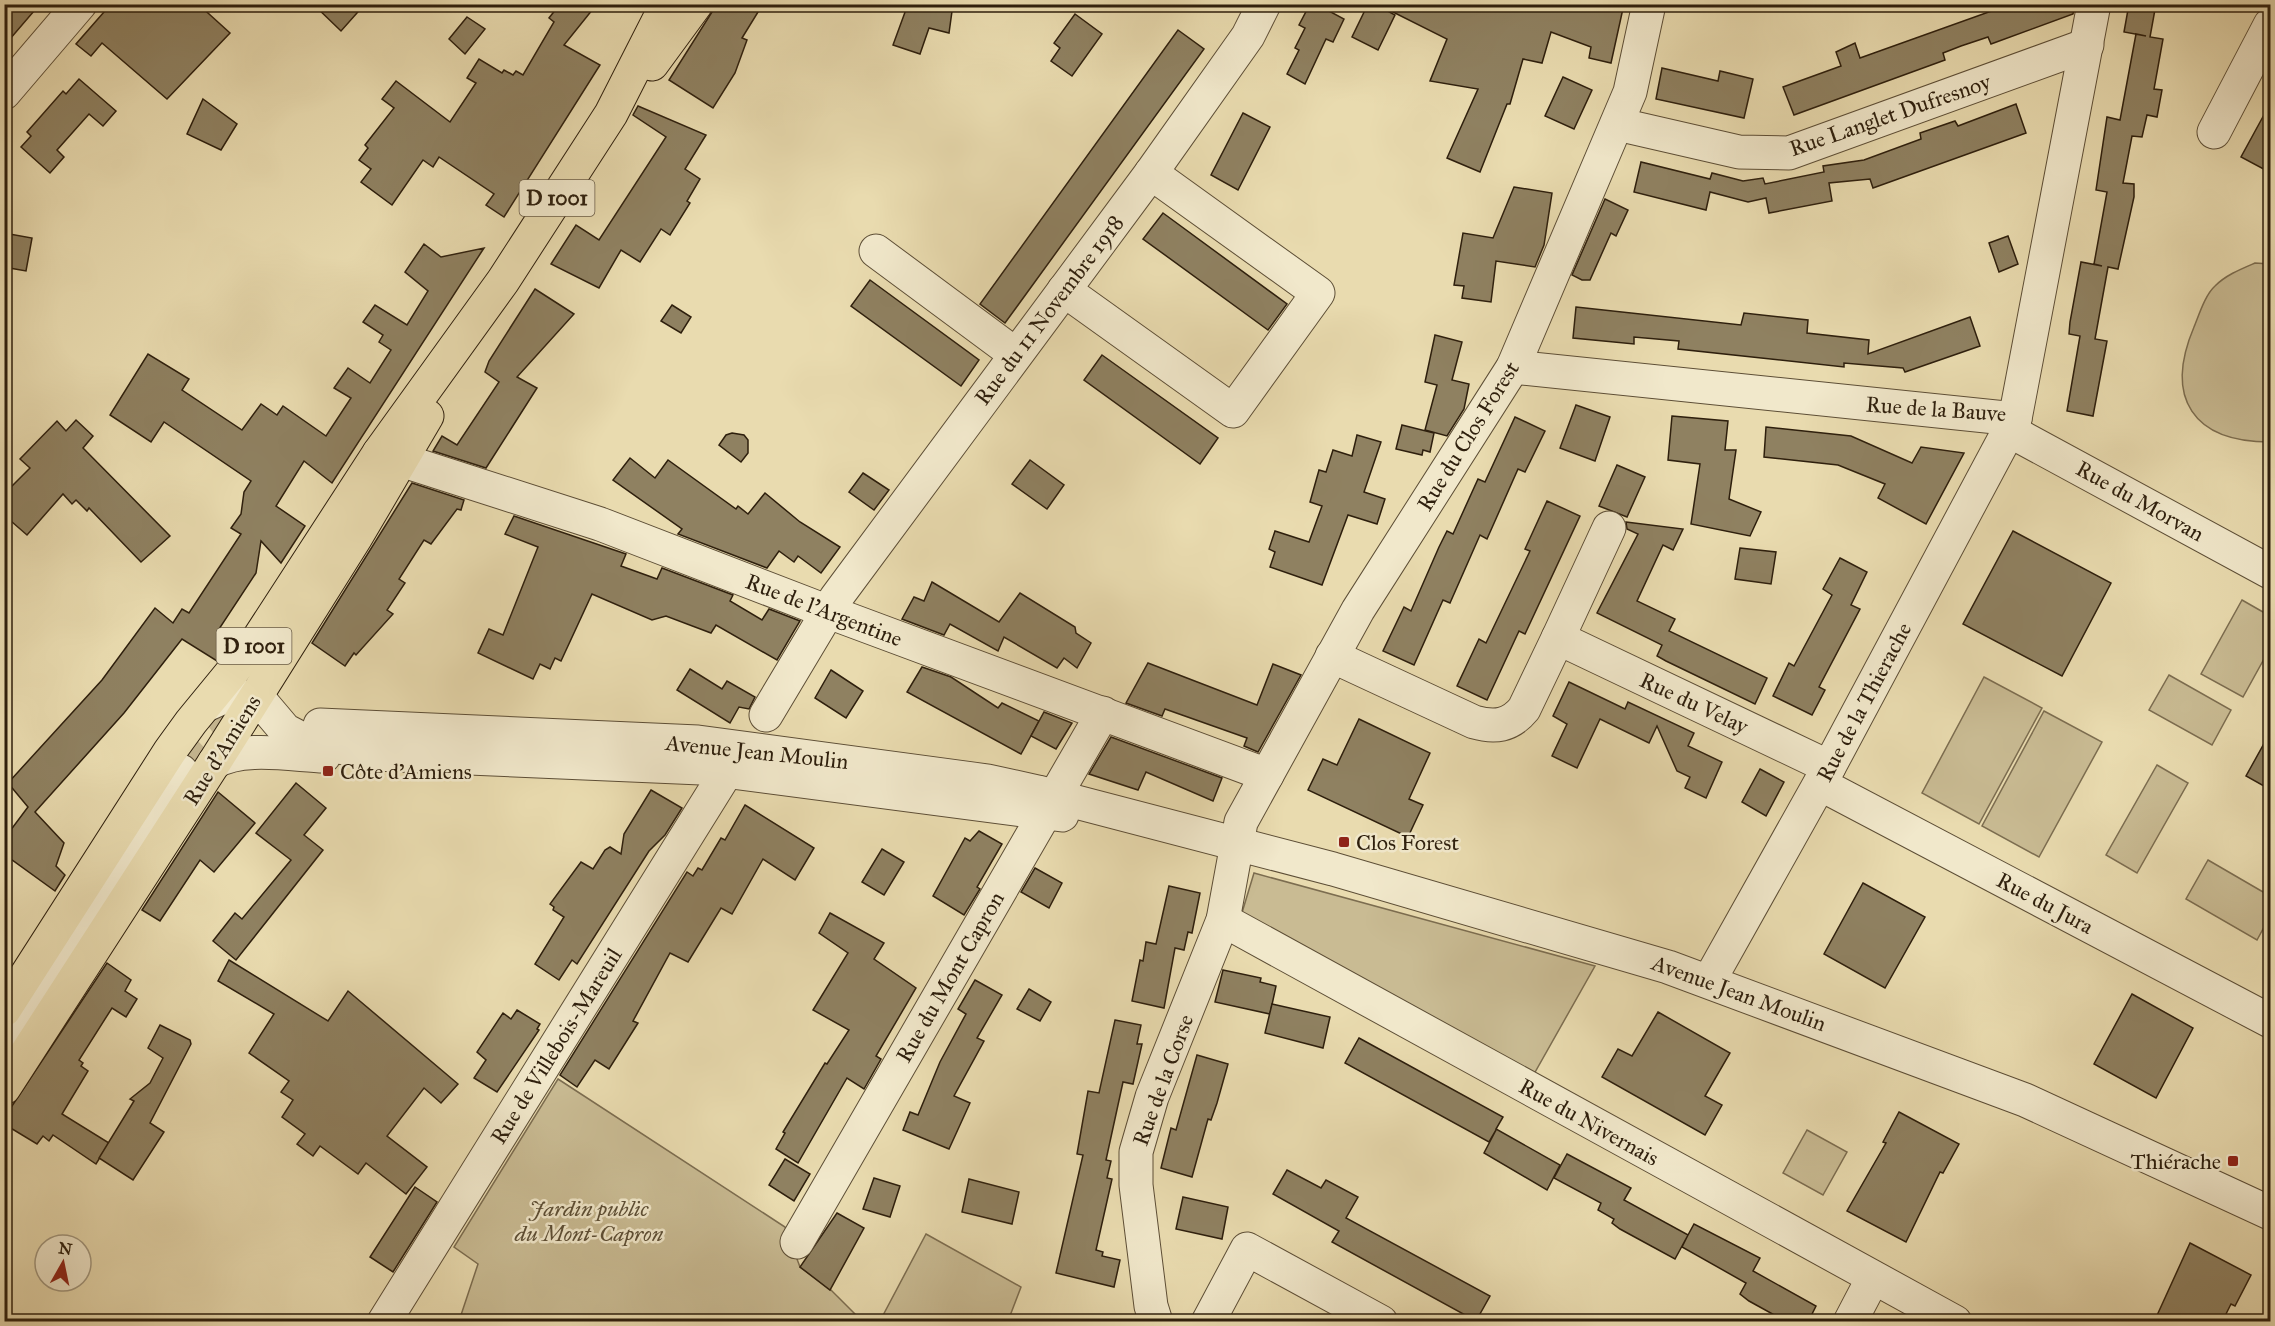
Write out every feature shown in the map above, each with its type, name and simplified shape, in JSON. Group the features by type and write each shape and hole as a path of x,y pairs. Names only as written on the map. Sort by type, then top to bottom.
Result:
{"main road":[{"name":"Rue d'Amiens","path":"4,1010 170,751 255,644 391,457 611,114 667,4"},
{"name":"Rue d'Amiens","path":"611,114 666,47 696,4"},
{"name":"Rue d'Amiens","path":"4,1088 229,758 261,703 391,457"}],"street":[{"path":"4,93 80,4"},
{"name":"Rue du 11 Novembre 1918","path":"828,612 1151,173 1248,36 1264,4"},
{"name":"Rue du Clos Forest","path":"1237,844 1241,822 1332,656 1369,593 1513,367 1617,124 1635,74 1649,4"},
{"name":"Rue de la Bauve","path":"1513,367 2012,425 2094,4"},
{"path":"2214,132 2271,25"},
{"name":"Rue Langlet Dufresnoy","path":"1617,124 1739,152 1789,153 2087,45"},
{"path":"1064,290 1233,411 1318,293 1151,173"},
{"path":"876,251 1016,354"},
{"name":"Rue du Morvan","path":"2012,425 2271,572"},
{"name":"Rue de la Thierache","path":"1709,981 1825,775 2012,425"},
{"name":"Rue de l'Argentine","path":"391,457 600,524 828,612 1267,775"},
{"path":"1332,656 1474,722 1496,726 1517,718 1524,709 1609,528"},
{"path":"766,716 828,612"},
{"name":"Rue du Velay","path":"1558,638 1825,775"},
{"path":"206,705 233,696 261,703"},
{"name":"Avenue Jean Moulin","path":"261,703 285,730 304,740 374,754"},
{"name":"Rue du Mont Capron","path":"797,1242 1103,713"},
{"name":"Avenue Jean Moulin","path":"320,725 698,742 988,781 1050,805"},
{"name":"Avenue Jean Moulin","path":"229,758 374,754 727,771 1050,805 1186,832 1551,931 1709,981 2025,1100 2271,1213"},
{"name":"Rue d'Amiens","path":"4,1046 181,771"},
{"name":"Rue de Villebois-Mareuil","path":"384,1322 727,771"},
{"name":"Rue du Jura","path":"1825,775 2271,1021"},
{"name":"Rue de la Corse","path":"1156,1322 1151,1306 1136,1185 1136,1152 1152,1097 1223,920 1237,844"},
{"name":"Rue du Nivernais","path":"1223,920 1955,1322"},
{"path":"1208,1322 1246,1249 1381,1322"},
{"path":"1850,1322 1873,1278"}],"green space":[{"path":"2255,263 2270,264 2270,442 2243,440 2221,434 2204,424 2192,411 2185,395 2182,375 2185,352 2208,295 2224,279"},
{"path":"2242,600 2270,616 2270,648 2243,697 2201,674"},
{"path":"2169,675 2231,710 2212,745 2149,710"},
{"path":"1984,677 2042,708 1979,824 1922,793"},
{"path":"2044,711 2102,742 2039,857 1982,826"},
{"path":"2157,765 2188,783 2137,873 2106,855"},
{"path":"2208,860 2270,896 2270,916 2257,940 2186,899"},
{"path":"1254,873 1595,966 1534,1074 1241,916"},
{"name":"Jardin public du Mont-Capron","path":"558,1079 785,1227 800,1267 831,1290 862,1321 459,1321 478,1264 454,1247"},
{"path":"1807,1130 1847,1152 1823,1195 1783,1173"},
{"path":"926,1234 1021,1287 1008,1321 880,1321"}],"building":[{"path":"4,4 40,4 4,46"},
{"path":"111,4 198,4 230,33 167,99 102,43 91,56 76,44"},
{"path":"313,4 365,4 341,31"},
{"path":"560,4 597,4 564,45 600,65 504,217 486,205 494,194 439,157 433,167 423,160 392,205 361,182 371,169 359,160 368,148 365,145 394,108 382,99 396,81 450,122 476,83 467,78 479,59 502,73 504,70 513,75 516,71 523,75 554,22 549,18"},
{"path":"717,4 763,4 742,38 747,40 735,73 713,108 669,80"},
{"path":"908,4 953,4 949,33 929,28 920,54 893,45"},
{"path":"1310,4 1316,4 1344,19 1333,42 1326,39 1305,84 1287,74 1299,50 1295,48 1305,28 1299,25"},
{"path":"1368,4 1375,4 1395,15 1378,50 1352,37"},
{"path":"1377,4 1624,4 1611,63 1589,58 1591,47 1551,32 1542,63 1523,59 1510,104 1507,104 1480,172 1447,158 1478,89 1430,81 1447,39"},
{"path":"2011,4 2075,4 2073,14 1991,44 1988,37 1961,46 1943,53 1945,60 1794,115 1783,87 1841,66 1836,52 1855,43 1860,58"},
{"path":"2129,4 2156,4 2150,37 2163,39 2154,89 2162,90 2157,117 2147,115 2142,137 2132,136 2123,183 2134,184 2134,197 2118,269 2108,267 2095,339 2107,341 2093,416 2067,411 2080,336 2069,334 2070,322 2081,262 2102,266 2094,264 2107,192 2096,190 2107,117 2120,120 2136,34 2124,32"},
{"path":"1075,14 1102,34 1072,76 1051,61 1060,48 1054,43"},
{"path":"467,17 485,29 465,54 449,39"},
{"path":"1178,30 1204,49 1005,323 980,304"},
{"path":"1662,68 1718,81 1720,71 1753,79 1744,118 1656,99"},
{"path":"1563,77 1592,90 1574,129 1545,116"},
{"path":"79,79 116,111 103,126 89,114 57,150 64,157 50,173 21,147 31,136 27,132 63,91 66,94"},
{"path":"203,99 237,124 221,150 187,134"},
{"path":"2271,102 2271,173 2241,157"},
{"path":"2016,104 2026,133 1873,188 1870,179 1829,183 1832,201 1769,213 1766,198 1748,202 1710,192 1706,210 1634,192 1641,162 1710,179 1712,173 1743,181 1763,178 1765,184 1824,172 1823,166 1864,160 1921,139 1920,133 1955,121 1958,126"},
{"path":"638,106 706,135 685,169 700,179 687,201 690,203 670,235 661,229 640,262 621,250 599,288 551,264 576,225 599,240 666,137 633,115"},
{"path":"1243,113 1270,127 1238,190 1211,175"},
{"path":"1514,187 1552,193 1544,245 1535,267 1496,261 1491,302 1462,298 1464,286 1454,285 1463,233 1493,238"},
{"path":"1605,199 1628,210 1616,236 1611,233 1590,280 1582,280 1572,275"},
{"path":"1163,213 1287,304 1268,330 1143,239"},
{"path":"4,233 32,238 26,271 4,267"},
{"path":"2008,236 2018,264 1999,272 1989,243"},
{"path":"424,244 441,257 484,248 332,483 304,461 276,506 305,526 281,563 261,541 256,573 217,632 231,642 217,661 182,639 124,713 35,812 64,843 56,866 65,875 55,891 4,854 4,839 28,807 8,783 102,680 155,608 173,623 182,609 189,613 241,534 231,528 241,514 244,492 251,481 164,422 151,442 110,415 148,354 189,379 182,390 242,430 261,404 277,415 283,406 326,436 351,398 334,388 348,368 370,383 391,350 379,342 383,335 363,322 375,305 407,325 428,291 405,272"},
{"path":"870,280 979,360 961,386 851,306"},
{"path":"535,289 574,314 517,377 537,388 486,468 433,451 442,436 457,445 499,382 485,372 489,361"},
{"path":"672,305 691,317 681,333 661,321"},
{"path":"1576,307 1741,325 1744,313 1808,320 1807,333 1869,340 1868,354 1970,317 1980,346 1905,372 1903,368 1844,363 1844,367 1678,349 1679,341 1634,337 1634,344 1573,338"},
{"path":"1435,335 1462,342 1452,380 1469,384 1464,409 1447,436 1425,430 1437,385 1425,382"},
{"path":"1102,355 1218,438 1200,464 1084,380"},
{"path":"1576,405 1610,417 1595,461 1560,448"},
{"path":"1672,416 1728,421 1725,450 1736,450 1729,499 1761,512 1750,536 1691,524 1700,464 1668,460"},
{"path":"1515,417 1545,431 1525,472 1518,469 1487,539 1480,535 1450,603 1443,600 1414,665 1383,651 1404,607 1411,611 1447,531 1453,534 1478,479 1485,482"},
{"path":"76,420 93,436 83,448 170,536 141,562 89,508 87,511 76,500 72,504 63,494 27,535 4,515 4,494 30,468 20,459 57,421 66,431"},
{"path":"1402,425 1434,433 1430,452 1423,450 1422,455 1396,449"},
{"path":"1766,427 1851,436 1912,463 1921,447 1964,453 1926,524 1878,498 1885,484 1838,465 1764,457"},
{"path":"732,433 744,435 748,440 748,453 741,462 719,445 726,435"},
{"path":"1357,435 1381,442 1364,492 1385,499 1377,524 1348,515 1322,585 1270,567 1275,552 1269,549 1275,531 1309,542 1322,506 1310,502 1319,470 1326,472 1333,450 1352,456"},
{"path":"630,458 655,478 668,460 736,509 738,506 748,514 765,493 800,522 840,547 821,573 798,556 794,562 779,551 767,568 678,534 682,529 613,480"},
{"path":"1030,460 1064,485 1047,509 1012,484"},
{"path":"1617,465 1645,477 1627,517 1599,506"},
{"path":"863,473 889,490 874,510 849,492"},
{"path":"412,483 464,500 461,510 457,509 431,544 424,540 399,579 405,583 387,610 393,614 356,655 354,653 345,666 312,643"},
{"path":"1547,501 1580,516 1525,634 1519,631 1487,700 1457,686 1479,639 1486,643 1530,551 1525,549"},
{"path":"514,516 626,554 621,566 657,579 662,568 733,595 730,601 762,620 769,609 800,621 777,660 716,625 711,633 666,616 652,620 592,594 561,661 555,658 550,669 540,664 533,679 478,653 489,629 503,635 538,547 505,534"},
{"path":"1626,522 1683,529 1673,550 1663,545 1637,601 1675,619 1669,631 1767,678 1755,704 1657,656 1662,645 1597,613 1638,534 1627,529"},
{"path":"2013,531 2111,583 2062,676 1963,624"},
{"path":"1740,548 1776,552 1771,584 1735,579"},
{"path":"1840,558 1867,572 1851,605 1860,609 1819,687 1825,690 1812,715 1773,696 1789,663 1794,666 1832,595 1823,589"},
{"path":"932,582 999,622 1020,593 1075,627 1076,633 1091,643 1077,668 1064,658 1057,668 1004,637 998,651 950,624 944,635 902,619 914,597 924,601"},
{"path":"1148,663 1257,705 1273,664 1301,675 1258,752 1244,746 1247,738 1165,709 1162,716 1126,703"},
{"path":"922,667 951,677 998,708 1002,703 1039,721 1021,754 907,692"},
{"path":"690,669 722,689 727,681 755,697 749,709 739,707 730,723 677,690"},
{"path":"831,670 863,691 846,718 815,698"},
{"path":"1569,682 1625,709 1628,702 1694,733 1688,746 1722,762 1706,798 1685,788 1690,777 1677,771 1657,726 1649,743 1600,719 1577,768 1552,756 1567,724 1553,716"},
{"path":"1044,712 1072,723 1056,749 1031,736"},
{"path":"1359,719 1430,753 1409,799 1423,805 1408,837 1308,790 1323,759 1337,765"},
{"path":"2271,731 2271,790 2246,776"},
{"path":"1111,737 1222,778 1213,801 1146,772 1138,790 1089,774"},
{"path":"1760,769 1784,782 1766,816 1742,802"},
{"path":"296,783 326,808 304,835 323,850 236,960 213,941 235,913 242,919 291,860 256,833"},
{"path":"651,790 682,808 665,835 649,851 577,964 572,960 559,980 535,964 564,917 553,910 554,907 550,904 581,862 593,869 605,850 610,847 621,854 624,834"},
{"path":"218,792 255,823 214,872 200,860 160,921 142,910"},
{"path":"745,805 814,848 795,880 763,859 732,914 721,908 688,962 670,953 633,1021 638,1023 609,1069 595,1060 577,1087 560,1075 687,872 693,876 698,868 702,870 721,838 725,840"},
{"path":"979,831 1002,844 977,887 980,889 964,915 933,896 965,838 970,841"},
{"path":"882,849 904,862 884,895 862,882"},
{"path":"1035,868 1062,883 1049,908 1021,892"},
{"path":"1863,883 1925,917 1885,988 1824,954"},
{"path":"1169,886 1200,893 1192,933 1188,932 1184,950 1175,948 1164,1008 1132,1001 1146,942 1156,944"},
{"path":"830,913 884,943 874,959 916,988 876,1056 881,1059 864,1089 847,1078 798,1163 776,1149 785,1133 783,1132 825,1063 827,1064 849,1030 813,1010 848,953 819,933"},
{"path":"229,960 328,1021 348,991 458,1084 441,1103 424,1088 387,1136 427,1167 406,1194 366,1163 358,1174 320,1146 313,1156 297,1144 305,1134 282,1117 293,1100 281,1092 289,1081 249,1053 274,1014 218,981"},
{"path":"107,963 131,980 125,991 137,999 126,1017 112,1008 79,1060 83,1063 81,1066 88,1071 62,1114 109,1143 96,1164 53,1135 49,1141 43,1136 37,1144 4,1124 4,1118"},
{"path":"1223,970 1261,978 1260,982 1276,986 1270,1014 1215,1002"},
{"path":"975,980 1002,995 977,1038 984,1041 954,1096 970,1103 949,1149 903,1130 910,1112 918,1115 940,1062 966,1014 958,1009"},
{"path":"1029,989 1051,1002 1040,1021 1017,1009"},
{"path":"2132,994 2193,1028 2156,1098 2094,1064"},
{"path":"1272,1004 1330,1017 1323,1048 1265,1033"},
{"path":"517,1010 540,1024 537,1029 539,1030 497,1092 474,1078 486,1060 477,1052 503,1013 511,1019"},
{"path":"1658,1012 1730,1053 1705,1096 1722,1105 1705,1135 1602,1077 1618,1049 1632,1056"},
{"path":"1115,1020 1141,1025 1137,1044 1142,1044 1133,1084 1123,1082 1106,1160 1111,1161 1107,1178 1112,1179 1096,1250 1103,1252 1102,1256 1120,1260 1114,1287 1056,1273 1083,1155 1077,1154 1088,1091 1099,1093"},
{"path":"160,1025 190,1040 191,1044 150,1123 164,1132 133,1180 99,1158 134,1101 130,1099 150,1083 163,1058 148,1048"},
{"path":"1359,1038 1503,1117 1496,1129 1560,1165 1547,1190 1484,1153 1496,1130 1489,1142 1345,1063"},
{"path":"1197,1055 1228,1064 1211,1120 1208,1119 1192,1177 1161,1168 1171,1128 1176,1130"},
{"path":"1899,1112 1959,1144 1943,1173 1940,1172 1906,1242 1847,1211 1886,1143 1883,1142"},
{"path":"1567,1154 1631,1188 1624,1200 1688,1235 1675,1259 1620,1229 1612,1223 1614,1219 1598,1210 1601,1203 1554,1178"},
{"path":"785,1159 810,1174 794,1201 769,1185"},
{"path":"1287,1170 1321,1188 1326,1180 1358,1197 1346,1218 1490,1296 1476,1321 1332,1242 1339,1231 1273,1194"},
{"path":"874,1178 900,1186 890,1217 863,1209"},
{"path":"969,1179 1019,1192 1012,1224 962,1212"},
{"path":"415,1187 437,1202 393,1272 370,1257"},
{"path":"1183,1197 1228,1207 1222,1239 1176,1229"},
{"path":"837,1213 864,1228 830,1290 800,1267"},
{"path":"1694,1224 1760,1258 1753,1271 1816,1306 1808,1322 1787,1322 1749,1301 1740,1294 1746,1283 1682,1247"},
{"path":"2190,1243 2251,1275 2235,1306 2231,1304 2222,1322 2154,1322"}],"tunnel":[{"path":"181,771 210,740 228,729 249,723"}],"place":[{"name":"Côte d'Amiens","path":"328,771"},
{"name":"Clos Forest","path":"1344,842"},
{"name":"Thiérache","path":"2233,1161"}]}
